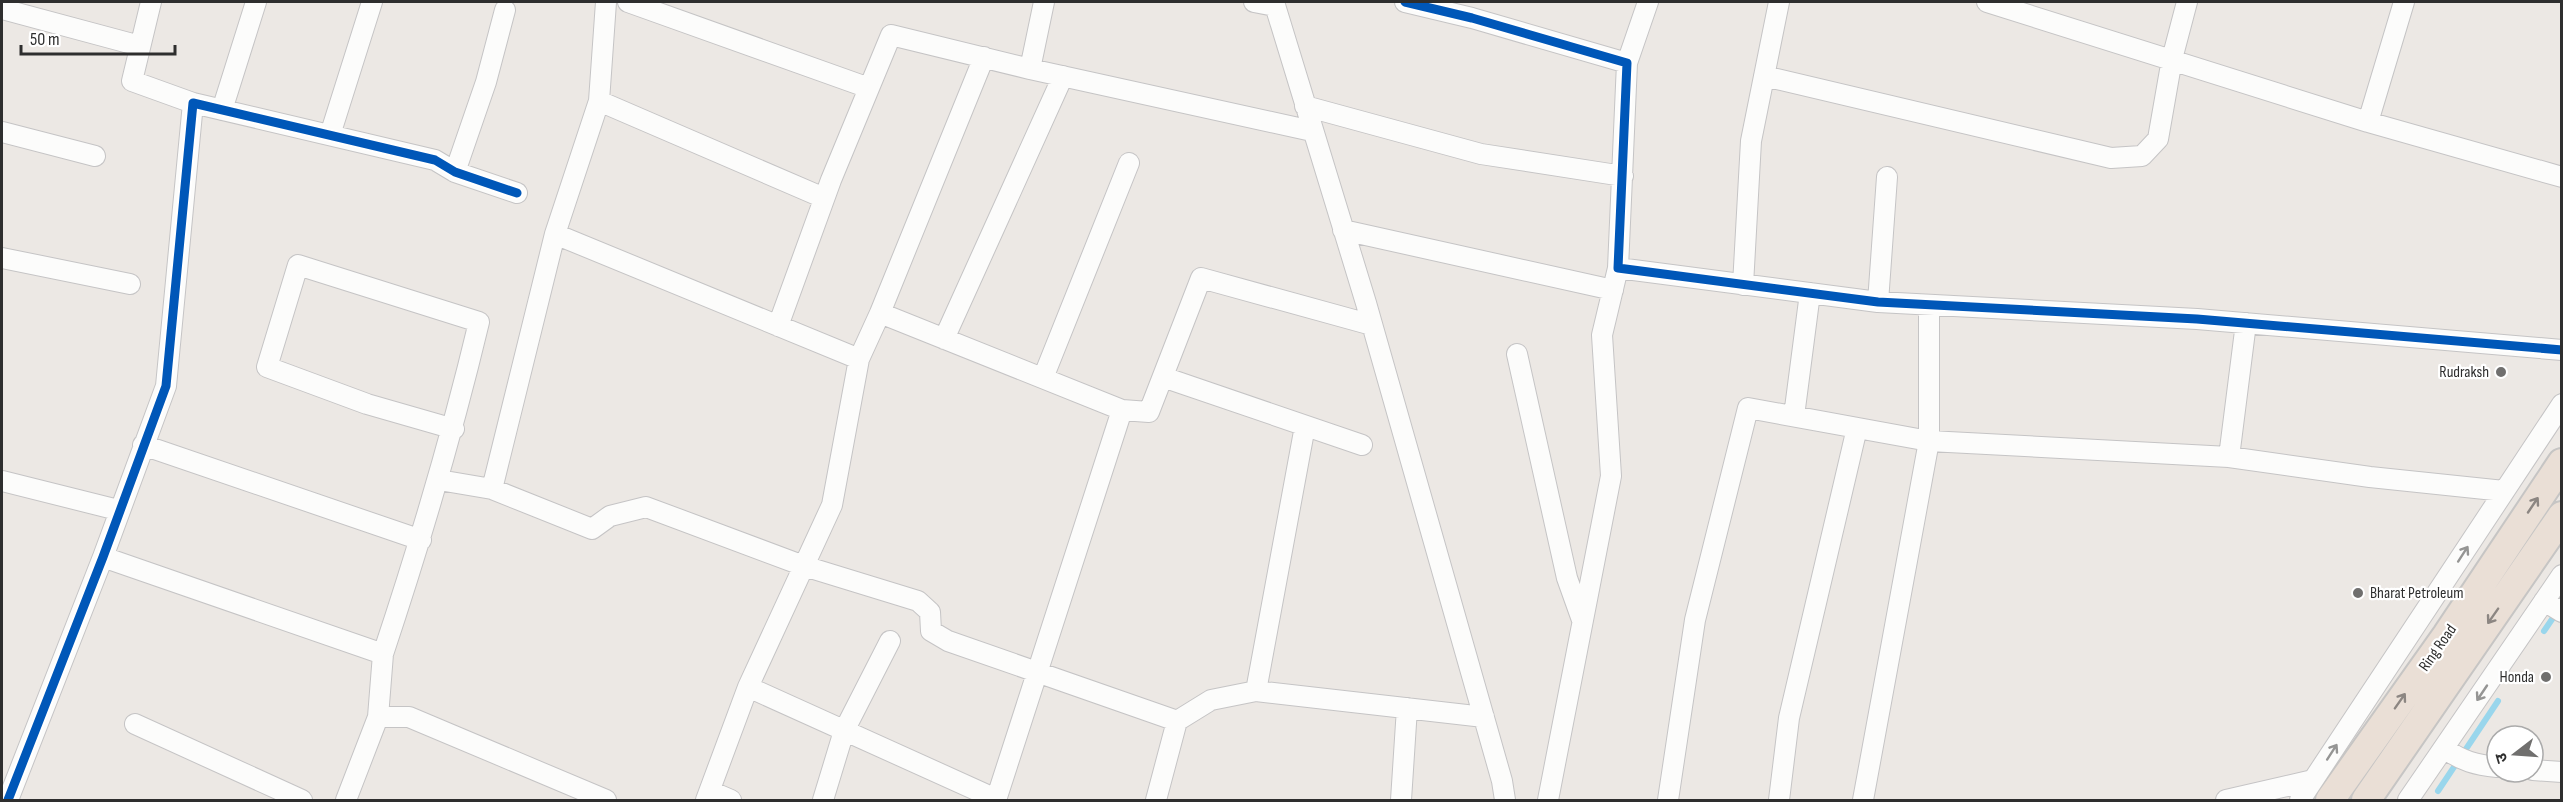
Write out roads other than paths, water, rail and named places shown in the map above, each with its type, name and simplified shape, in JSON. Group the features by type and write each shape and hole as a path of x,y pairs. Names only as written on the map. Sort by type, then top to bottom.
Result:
{"highway":[{"name":"Ring Road","path":"2322,790 2447,634 2562,463"},
{"name":"Ring Road","path":"2366,801 2562,516"}],"street":[{"path":"151,2 132,81 194,103 435,160 455,172 517,193"},
{"path":"222,110 256,2"},
{"path":"330,135 372,2"},
{"path":"492,489 555,234 599,101 606,2"},
{"path":"628,2 869,87"},
{"path":"1030,69 1044,2"},
{"path":"1254,2 1274,4 1372,325 1502,781 1505,801"},
{"path":"1405,2 1472,18 1627,63"},
{"path":"1548,801 1611,476 1602,335 1618,268 1627,63 1648,2"},
{"path":"1743,285 1751,141 1779,2"},
{"path":"1987,2 2368,122 2562,177"},
{"path":"1764,76 2111,158 2142,156 2158,139 2172,59 2187,2"},
{"path":"2368,122 2404,2"},
{"path":"2,9 140,46"},
{"path":"455,172 486,82 505,10"},
{"path":"778,326 824,198 891,35 1030,69 1312,130"},
{"path":"731,801 708,796 748,687 832,505 859,359 880,314 984,57"},
{"path":"944,339 1063,76"},
{"path":"599,101 824,198"},
{"path":"8,801 103,558 118,510 166,386 194,103"},
{"path":"1305,106 1481,154 1623,176"},
{"path":"2,132 95,156"},
{"path":"1043,378 1129,163"},
{"path":"1878,302 1887,177"},
{"path":"1343,230 1613,290"},
{"path":"555,234 859,359"},
{"path":"2,258 130,284"},
{"path":"346,801 378,717 383,654 421,540 454,429 479,322 298,265 267,367 368,404 454,429"},
{"path":"1618,268 1878,302 2246,323 2562,350"},
{"path":"880,314 1122,410 1149,412 1201,278 1372,325"},
{"path":"1794,416 1810,293"},
{"path":"1863,801 1929,441 1929,305"},
{"path":"2229,456 2246,323"},
{"path":"1517,354 1567,578 1583,623"},
{"path":"1163,377 1362,445"},
{"path":"2300,801 2322,790 2504,491 2562,404"},
{"path":"1668,801 1695,620 1748,408 1929,441 2229,456 2370,477 2504,491"},
{"path":"748,687 996,800 1122,410"},
{"path":"1256,691 1305,426"},
{"path":"1779,801 1789,718 1857,428"},
{"path":"143,445 421,540"},
{"path":"439,480 492,489 592,528 610,516 646,507 804,566 918,601 930,612 931,631 948,641 1178,721"},
{"path":"2,481 118,510"},
{"path":"103,558 383,654"},
{"path":"2408,801 2459,757 2554,608 2562,575"},
{"path":"823,801 844,731 890,641"},
{"path":"1156,801 1178,721 1211,700 1256,691 1484,717"},
{"path":"1401,801 1407,708"},
{"path":"378,717 409,717 606,801"},
{"path":"135,724 302,801"},
{"path":"2459,757 2485,764"},
{"path":"2545,771 2562,772"},
{"path":"2226,801 2322,790"}],"waterway":[{"path":"2544,631 2557,612"},
{"path":"2438,791 2498,701"}],"place":[{"name":"Rudraksh","path":"2501,372"},
{"name":"Bharat Petroleum","path":"2358,593"},
{"name":"Honda","path":"2546,677"}]}
